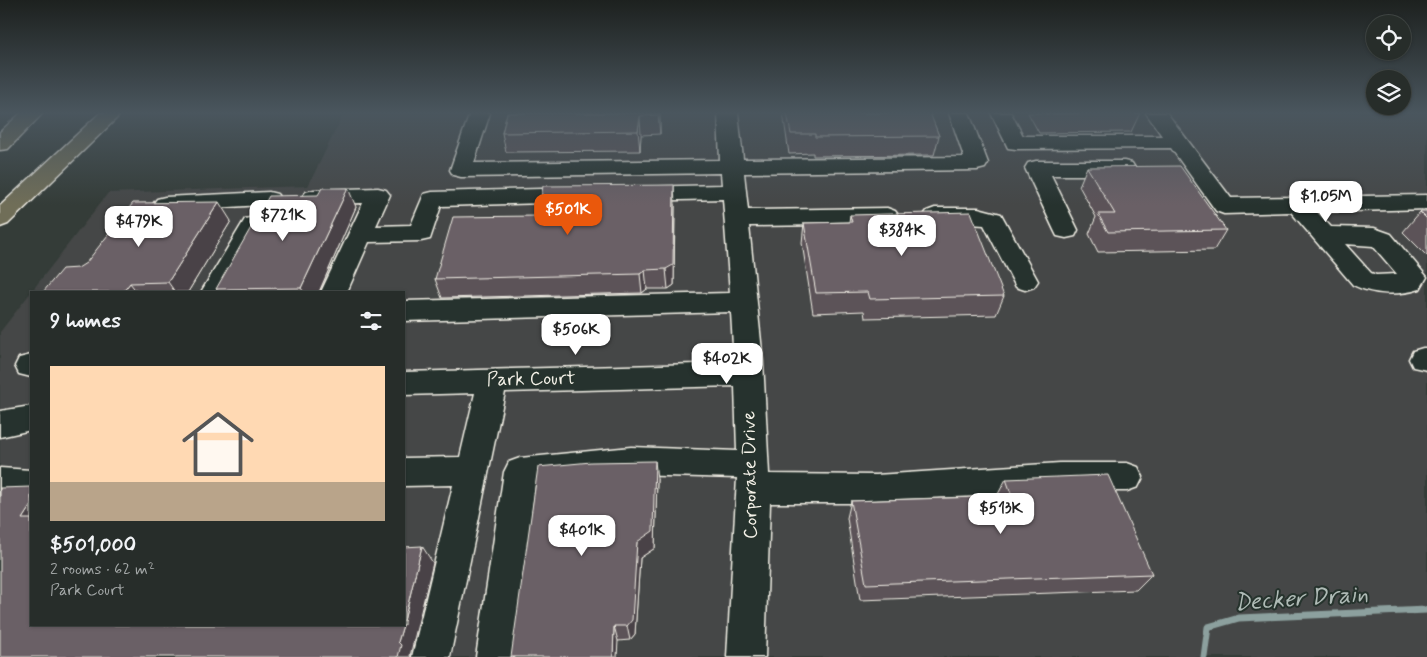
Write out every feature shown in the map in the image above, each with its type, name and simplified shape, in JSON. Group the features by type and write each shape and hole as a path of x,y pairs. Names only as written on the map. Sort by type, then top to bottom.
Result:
{"highway":[{"path":"0,218 69,144"},
{"path":"0,218 79,144"}],"street":[{"path":"470,144 461,170 734,191 984,216 997,224 1025,281"},
{"name":"Corporate Drive","path":"730,144 748,374 752,476 746,657"},
{"path":"360,234 420,233 432,199 734,191 977,163 970,144"},
{"path":"1178,144 1224,206 1427,202"},
{"path":"1066,230 1036,168 1196,168"},
{"path":"145,205 378,195 334,291"},
{"path":"215,291 269,199"},
{"path":"1298,205 1324,236"},
{"path":"405,311 743,302"},
{"name":"Park Court","path":"405,383 748,374"},
{"path":"431,657 494,380"},
{"path":"0,424 30,418"},
{"path":"495,657 520,472 631,461 876,490 1060,478 1127,478"},
{"path":"405,472 472,471"},
{"path":"0,482 30,484"}],"shaded area":[{"path":"329,144 1427,144 1427,657 0,657 0,332 30,293 30,626 405,626 405,291 32,291 108,193 308,186"}],"building":[{"path":"1180,166 1226,230 1108,232 1098,214 1115,214 1087,167"},
{"path":"674,185 673,265 666,269 645,270 640,274 435,279 453,217 538,216 543,186"},
{"path":"322,188 348,188 301,288 216,289 269,196 318,195"},
{"path":"219,202 168,282 130,283 124,291 44,291 62,269 78,268 86,263 133,203"},
{"path":"971,212 1004,296 870,299 868,292 816,293 804,223 852,222 850,215"},
{"path":"1420,212 1427,212 1427,219"},
{"path":"655,461 653,531 637,542 632,620 627,626 614,626 613,657 511,657 538,467 591,462"},
{"path":"1108,475 1152,574 866,584 851,501 1012,496 1006,479"},
{"path":"30,487 30,507 22,519 30,519 30,626 403,626 398,642 401,645 398,657 0,657 0,488"},
{"path":"422,546 405,617 405,547"}],"waterway":[{"name":"Decker Drain","path":"1204,657 1208,627 1239,618 1427,610"}]}
